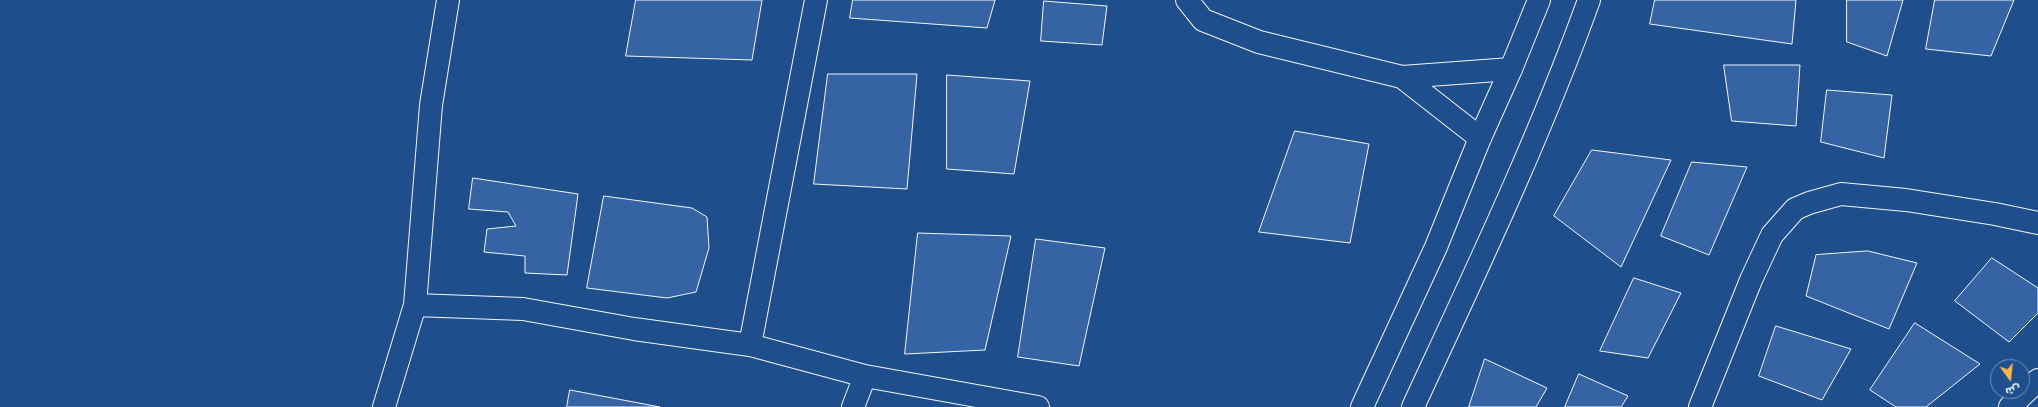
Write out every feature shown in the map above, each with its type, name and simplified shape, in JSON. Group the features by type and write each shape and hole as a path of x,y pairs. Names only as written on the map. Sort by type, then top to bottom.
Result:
{"street":[{"path":"384,407 415,305 431,105 448,0"},
{"path":"750,345 816,0"},
{"path":"1187,0 1203,20 1259,42 1402,77 1511,69"},
{"path":"1362,407 1436,247 1480,138 1511,69 1539,0"},
{"path":"1413,407 1485,251 1554,93 1589,0"},
{"path":"1402,77 1480,138"},
{"path":"1700,407 1751,280 1772,235 1795,209 1809,203 1841,194 1906,200 1995,214 2038,223"},
{"path":"415,305 523,309 634,328 750,345 865,376 1038,407"},
{"path":"853,407 865,376"},
{"path":"2010,407 2038,380"}],"building":[{"path":"636,0 762,0 752,60 626,56"},
{"path":"853,0 995,0 987,28 850,18"},
{"path":"1655,0 1796,0 1792,44 1650,24"},
{"path":"1847,0 1903,0 1887,56 1847,42"},
{"path":"1935,0 2014,0 1991,56 1926,49"},
{"path":"1044,1 1107,6 1102,45 1041,41"},
{"path":"1724,65 1800,65 1796,126 1732,121"},
{"path":"828,74 917,74 907,189 814,184"},
{"path":"947,75 1030,81 1014,174 947,169"},
{"path":"1827,90 1892,95 1884,158 1821,142"},
{"path":"1295,131 1369,144 1350,243 1259,232"},
{"path":"1592,150 1671,160 1621,267 1554,216"},
{"path":"1692,162 1747,167 1709,255 1661,236"},
{"path":"473,178 578,194 567,275 525,273 525,256 484,252 487,229 516,226 508,212 469,209"},
{"path":"604,196 692,208 707,217 709,248 696,292 667,298 587,288"},
{"path":"918,233 1011,236 985,350 905,354"},
{"path":"1036,239 1105,248 1079,366 1018,357"},
{"path":"1868,251 1917,263 1889,329 1806,296 1816,255"},
{"path":"1992,258 2038,288 2038,313 2009,342 1955,301"},
{"path":"1634,278 1681,293 1648,358 1600,351"},
{"path":"1915,323 1980,364 1926,407 1896,407 1870,390"},
{"path":"1776,326 1851,349 1822,400 1759,376"},
{"path":"1485,359 1547,388 1536,407 1469,407"},
{"path":"1579,374 1628,396 1621,407 1565,407"},
{"path":"570,390 660,407 567,407"}]}
